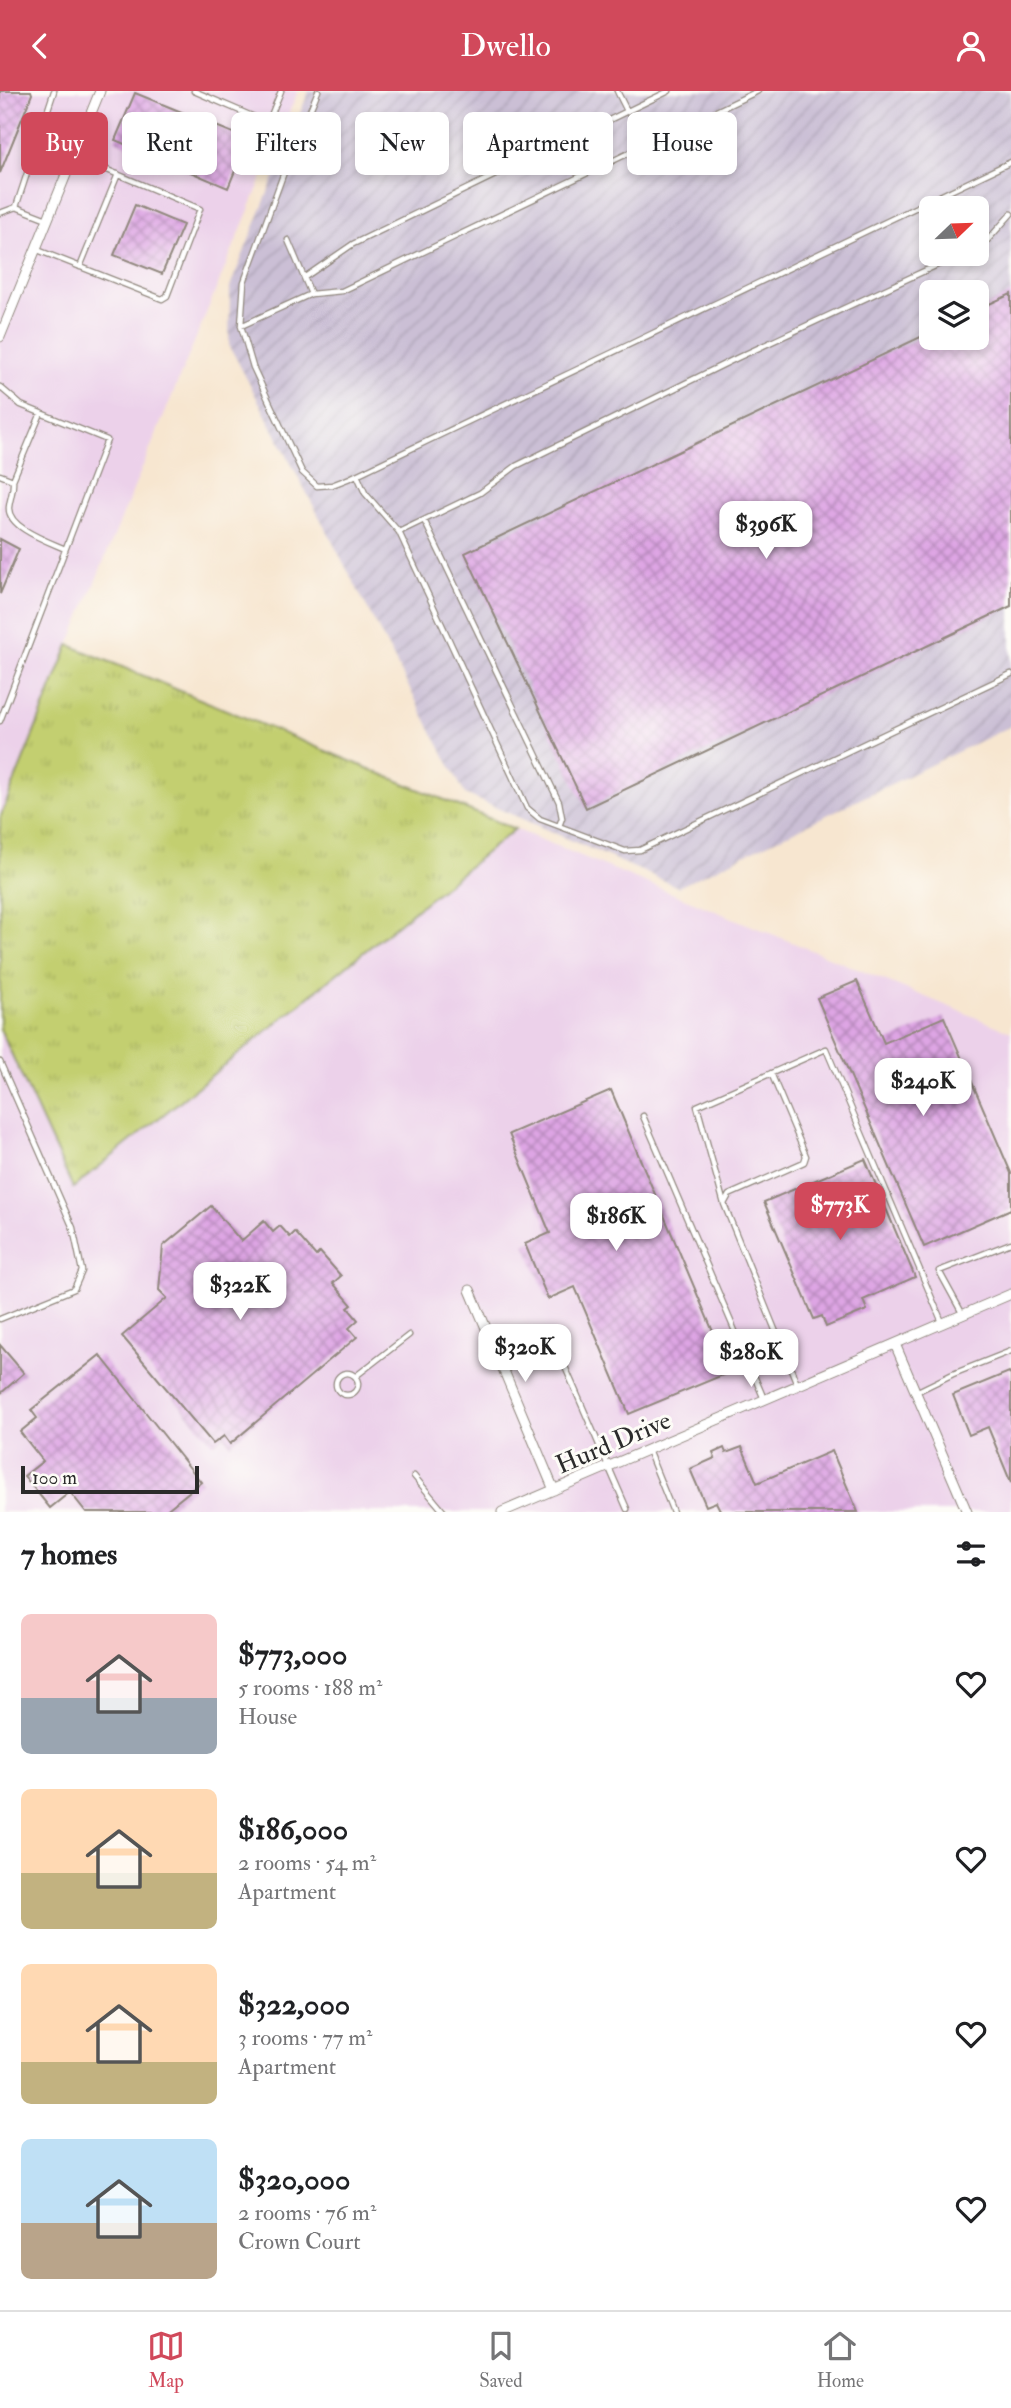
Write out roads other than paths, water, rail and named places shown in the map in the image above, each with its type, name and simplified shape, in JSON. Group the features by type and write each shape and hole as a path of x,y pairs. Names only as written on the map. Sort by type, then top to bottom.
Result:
{"street":[{"path":"92,112 100,91"},
{"path":"0,337 66,175"},
{"path":"470,1290 554,1490"},
{"name":"Hurd Drive","path":"502,1512 1011,1294"},
{"path":"895,1344 967,1512"}],"lane":[{"path":"16,207 54,91"},
{"path":"194,91 268,123 281,91"},
{"path":"318,91 244,282 242,325 253,367 302,472 317,486 332,485 357,475 1011,162"},
{"path":"617,91 627,111"},
{"path":"305,277 353,244 669,91"},
{"path":"242,325 312,294 342,291 758,91"},
{"path":"35,249 162,299 167,296 200,209 108,170"},
{"path":"80,267 118,174"},
{"path":"0,213 16,207 48,219"},
{"path":"989,239 1011,214"},
{"path":"288,240 312,294"},
{"path":"399,532 480,493 516,466 739,357 935,266"},
{"path":"0,387 21,405 107,440 0,721"},
{"path":"41,413 13,480 14,493 9,508 15,522 26,531 65,549"},
{"path":"0,475 13,480"},
{"path":"357,475 365,493 399,532 527,808 540,819 625,851 640,850 1011,674"},
{"path":"424,520 559,802 562,818 559,826"},
{"path":"797,1385 724,1204 697,1106 826,1049 943,1323"},
{"path":"0,1062 73,1228 82,1271 74,1289 0,1318"},
{"path":"724,1204 729,1195 804,1162 806,1156 771,1073"},
{"path":"643,1116 764,1400"},
{"path":"963,1314 939,1271 1011,1243"},
{"path":"356,1376 408,1335"},
{"path":"502,1367 556,1346 627,1509"},
{"path":"916,1392 1011,1351"},
{"path":"348,1372 356,1376 359,1384 356,1391 346,1395 339,1392 336,1380 341,1374 348,1372"},
{"path":"647,1450 673,1512"},
{"path":"414,1476 444,1512"}]}
